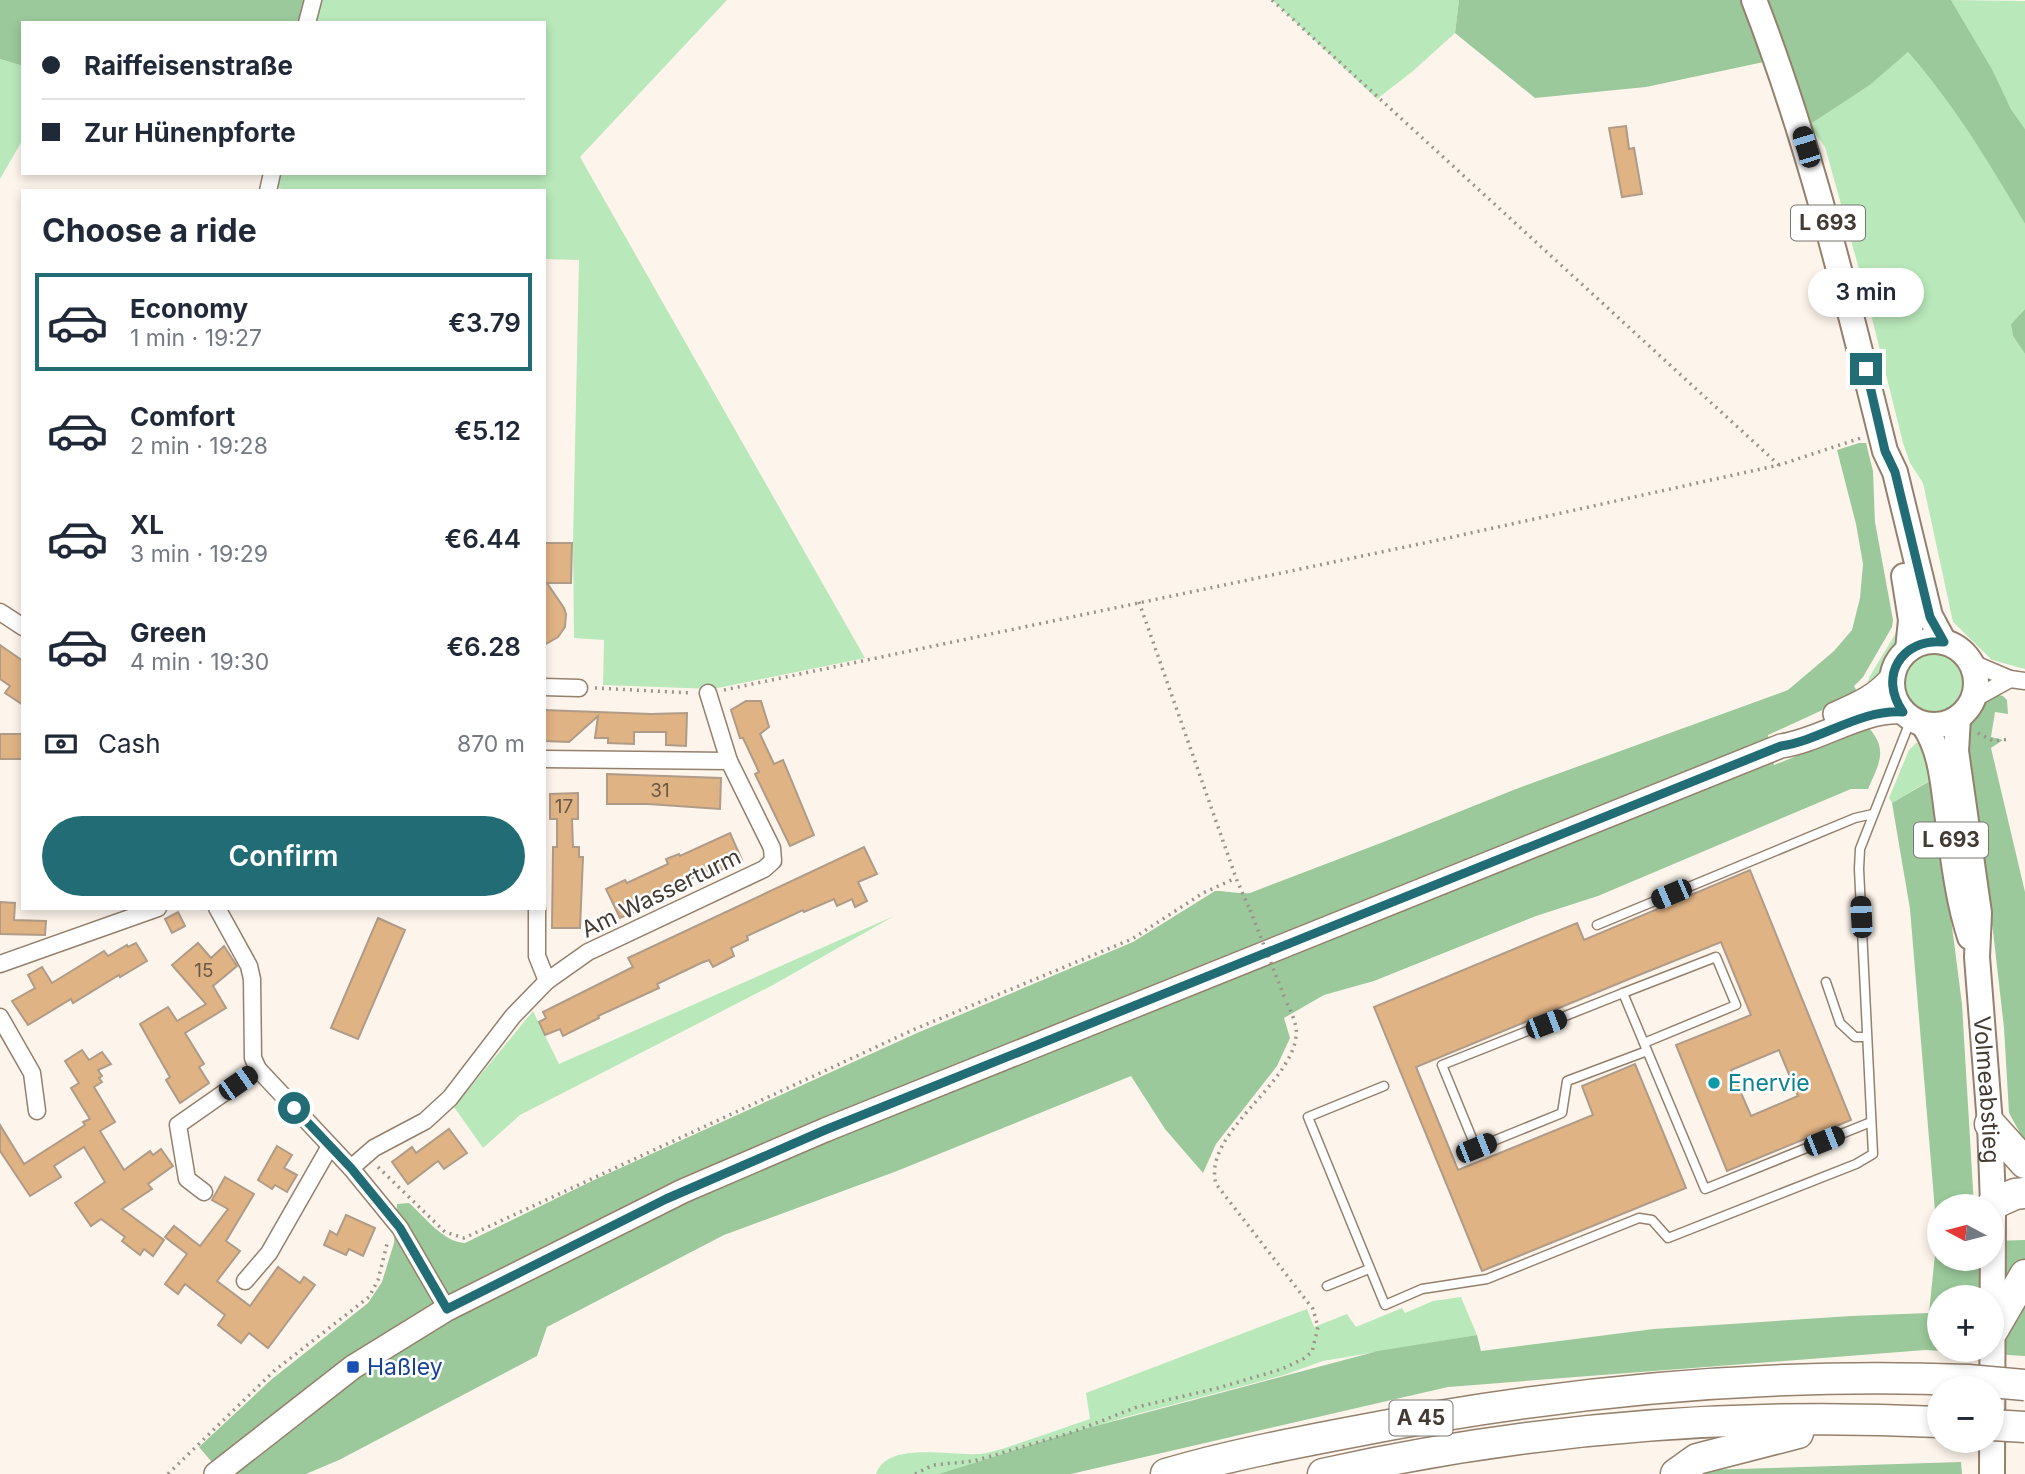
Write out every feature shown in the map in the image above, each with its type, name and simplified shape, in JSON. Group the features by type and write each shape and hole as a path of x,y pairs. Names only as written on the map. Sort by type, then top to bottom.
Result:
{"highway":[{"path":"1990,1124 2025,1163"},
{"path":"2004,1199 2025,1193"},
{"path":"2004,1208 2025,1215"},
{"path":"2004,1311 2025,1275"},
{"name":"A 45","path":"1166,1474 1224,1457 1392,1424 1545,1399 1680,1387 1810,1380 1922,1378 2025,1385"},
{"path":"1676,1474 1698,1459 1853,1420"},
{"name":"A 45","path":"1323,1474 1436,1452 1592,1431 1684,1423 1853,1420 1927,1422"},
{"path":"2004,1426 2025,1427"}],"main road":[{"name":"L 693","path":"1755,0 1820,193 1883,442 1895,472 1930,617 1944,642"},
{"name":"L 693","path":"1883,442 1885,475 1911,620 1909,650"},
{"path":"216,1474 353,1367 447,1309 642,1211 825,1130 1781,746 1800,743 1872,715 1912,718 1935,726 1962,718 1976,681 1970,662 1959,650 1944,642 1926,642 1909,650 1898,662 1893,676 1883,688 1867,700 1798,733 1781,746"},
{"path":"1893,676 1894,695 1912,718"},
{"name":"Volmeabstieg","path":"1912,718 1933,741 1941,771 1963,915 1977,957"},
{"name":"Volmeabstieg","path":"1962,718 1956,751 1979,913 1977,957 1993,1194"},
{"name":"Volmeabstieg","path":"1992,1474 1993,1362"}],"street":[{"path":"308,21 313,0"},
{"path":"0,612 21,626"},
{"path":"1970,662 2017,680"},
{"path":"1962,718 2017,680"},
{"path":"546,687 579,688"},
{"name":"Am Wasserturm","path":"351,1168 364,1156 425,1121 450,1098 513,1016 547,981 588,952 764,869 773,861 772,848 729,761 708,693"},
{"path":"546,759 729,761"},
{"path":"0,964 153,910"},
{"path":"218,910 249,966 252,979 253,1058 258,1069 329,1148 351,1168 400,1228 447,1309"},
{"path":"537,910 537,956 547,981"},
{"path":"0,1017 32,1073 37,1111"},
{"path":"204,1192 187,1179 178,1125 258,1069"},
{"path":"245,1281 269,1253 329,1148"}],"lane":[{"path":"1384,1086 1308,1117 1385,1305 1422,1289 1487,1279 1639,1218 1652,1220 1668,1238 1856,1164 1873,1154 1860,849 1912,718"},
{"path":"1597,925 1855,818 1873,814"},
{"path":"1716,957 1736,1005 1567,1081 1562,1113 1476,1148 1442,1065 1623,993 1716,957"},
{"path":"1826,982 1840,1023 1855,1037 1866,1037"},
{"path":"1623,993 1705,1189 1871,1122"},
{"path":"1327,1286 1369,1269"}],"path":[{"path":"1272,0 1779,465"},
{"path":"579,688 708,693 1448,538 1883,442"},
{"path":"915,1474 933,1465 974,1461 1073,1432 1138,1407 1263,1375 1303,1359 1311,1352 1318,1327 1313,1309 1216,1184 1212,1171 1216,1158 1243,1116 1292,1052 1296,1037 1295,1022 1236,878 1139,602"},
{"path":"1962,718 1971,730 1993,741 2010,739"},
{"path":"364,1156 445,1232 464,1238 915,1029 1132,939 1203,893 1236,878"},
{"path":"168,1474 274,1371 369,1297 378,1280 385,1255 391,1217"}],"green space":[{"path":"0,0 306,0 301,21 21,21 21,65 0,59"},
{"path":"320,0 727,0 580,157 865,658 713,689 603,685 604,640 574,638 573,543 579,260 546,259 546,189 278,188 281,175 546,175 546,21 315,21"},
{"path":"1272,0 1459,0 1455,33 1377,99"},
{"path":"1459,0 1951,0 1992,69 2011,109 2025,129 2025,224 1956,113 1908,52 1870,85 1809,125 1778,59 1646,87 1535,98 1455,33"},
{"path":"1951,0 2025,1 2025,129 2011,109 1992,69"},
{"path":"1908,52 1938,86 1990,164 2025,224 2025,309 2011,324 2013,336 2025,354 2025,669 1992,660 1953,622 1923,483 1910,463 1903,443 1866,294 1825,147 1809,125 1870,85"},
{"path":"0,59 21,65 21,142 0,179"},
{"path":"2025,309 2025,354 2013,336 2011,324"},
{"path":"1866,443 1873,471 1875,522 1893,620 1892,627 1863,677 1854,686 1860,697 1840,702 1768,735 1774,765 1868,727 1878,742 1880,756 1868,789 1851,789 1598,896 1536,916 1374,981 1324,995 1284,1018 1290,1038 1277,1066 1216,1144 1203,1173 1165,1129 1131,1076 897,1171 724,1235 547,1327 537,1356 339,1460 306,1474 222,1474 199,1447 272,1379 368,1303 382,1282 394,1243 397,1204 409,1203 442,1234 465,1243 594,1180 917,1033 1133,942 1215,891 1250,893 1516,789 1788,690 1834,651 1852,630 1860,598 1863,564 1837,450"},
{"path":"1900,626 1896,645 1888,661 1865,690 1870,676"},
{"path":"1934,653 1956,662 1965,684 1956,706 1934,715 1912,706 1903,684 1912,662"},
{"path":"1994,694 2007,700 2008,714 1995,712 1991,737 2003,740 1991,748 2025,892 2025,1142 2009,1113 2004,1028 1993,931 1968,773 1962,754 1965,734 1972,719"},
{"path":"1916,743 1922,743 1932,779 1892,803 1889,798 1909,750"},
{"path":"1933,779 1962,1004 1973,1194 1934,1194 1910,909 1892,803"},
{"path":"894,916 773,985 520,1115 483,1148 454,1107 533,1011 559,1064"},
{"path":"2025,1240 2025,1356 2004,1355 2004,1285 1932,1285 1933,1271 2004,1271 2004,1241"},
{"path":"1461,1297 1477,1335 1323,1361 1284,1375 1122,1418 945,1474 876,1474 883,1463 894,1456 926,1452 987,1453 1090,1419 1086,1393 1307,1309 1314,1327 1347,1314 1356,1327 1402,1308 1405,1313 1433,1301"},
{"path":"1927,1313 1927,1350 1448,1387 1071,1474 939,1474 1073,1432 1378,1351 1477,1335 1481,1351 1654,1329"},
{"path":"1961,1462 1962,1474 1699,1474 1704,1470"}],"building":[{"path":"1626,126 1629,149 1634,148 1642,194 1622,197 1609,128"},
{"path":"546,543 572,543 571,583 547,583 566,614 565,627 558,637 546,644"},
{"path":"0,645 21,660 21,704 5,693 10,686 0,679"},
{"path":"746,701 761,701 769,727 760,734 774,764 783,760 814,835 790,846 755,774 759,772 743,738 740,738 731,710"},
{"path":"546,710 687,713 686,746 666,745 666,732 634,732 634,744 608,743 608,738 595,738 598,716 569,742 546,741"},
{"path":"0,734 21,734 21,759 0,759"},
{"path":"607,774 721,778 720,809 607,804"},
{"path":"578,793 578,819 572,819 573,847 579,847 579,857 583,857 580,928 552,928 553,847 557,847 557,819 550,819 550,794"},
{"path":"730,833 742,860 715,873 713,869 690,879 692,884 669,895 667,890 636,904 639,910 620,918 606,889 625,880 627,883 668,864 666,859 679,854 680,856"},
{"path":"864,847 877,874 858,882 867,901 855,907 852,899 837,906 834,899 804,912 803,910 747,936 748,940 731,948 734,956 713,967 709,960 701,963 657,984 659,988 598,1016 599,1018 563,1036 560,1029 545,1035 539,1022 546,1018 543,1012 633,967 628,958"},
{"path":"1750,870 1851,1120 1727,1171 1676,1045 1751,1015 1721,942 1634,977 1416,1067 1458,1170 1593,1115 1582,1086 1635,1064 1686,1188 1482,1271 1374,1007 1577,923 1584,940","holes":["1779,1050 1798,1096 1751,1116 1731,1070"]},
{"path":"0,902 15,903 14,920 46,921 45,935 0,934"},
{"path":"178,912 185,926 172,933 165,919"},
{"path":"378,918 405,930 358,1039 331,1028"},
{"path":"136,943 147,961 73,1003 71,999 28,1025 12,1001 35,988 28,975 42,967 52,983 104,951 108,956"},
{"path":"198,943 211,958 224,946 237,966 213,986 226,1008 185,1033 204,1064 199,1067 209,1083 180,1103 166,1080 170,1077 140,1024 168,1007 177,1021 206,1004 172,965"},
{"path":"82,1050 89,1060 102,1052 111,1064 98,1070 102,1082 94,1087 115,1122 100,1131 124,1170 150,1151 153,1155 161,1149 173,1166 148,1184 152,1189 122,1209 164,1240 153,1256 144,1249 140,1255 122,1241 125,1237 101,1219 91,1226 75,1203 105,1182 84,1147 54,1166 61,1177 30,1196 0,1151 0,1125 24,1164 85,1125 83,1122 90,1119 71,1088 79,1083 65,1061"},
{"path":"449,1129 467,1153 444,1169 438,1161 408,1184 392,1162 412,1147 416,1153"},
{"path":"277,1146 292,1155 284,1168 297,1175 287,1192 275,1185 272,1189 258,1180"},
{"path":"225,1177 254,1194 226,1241 240,1251 217,1281 250,1306 278,1267 300,1283 304,1277 315,1285 268,1348 249,1333 241,1343 218,1325 225,1315 185,1284 178,1294 165,1284 187,1254 165,1237 174,1226 200,1246 228,1209 212,1200"},
{"path":"346,1215 375,1228 363,1256 349,1249 346,1255 324,1245 330,1231 337,1235"}],"place":[{"name":"Enervie","path":"1714,1083"},
{"name":"Haßley","path":"353,1367"}],"route":[{"path":"294,1108 329,1148 351,1168 400,1228 447,1309 666,1199 825,1130 1781,746 1800,743 1872,715 1891,711 1903,712 1897,704 1892,685 1898,662 1917,645 1944,642 1930,617 1895,472 1885,451 1866,369"}]}
